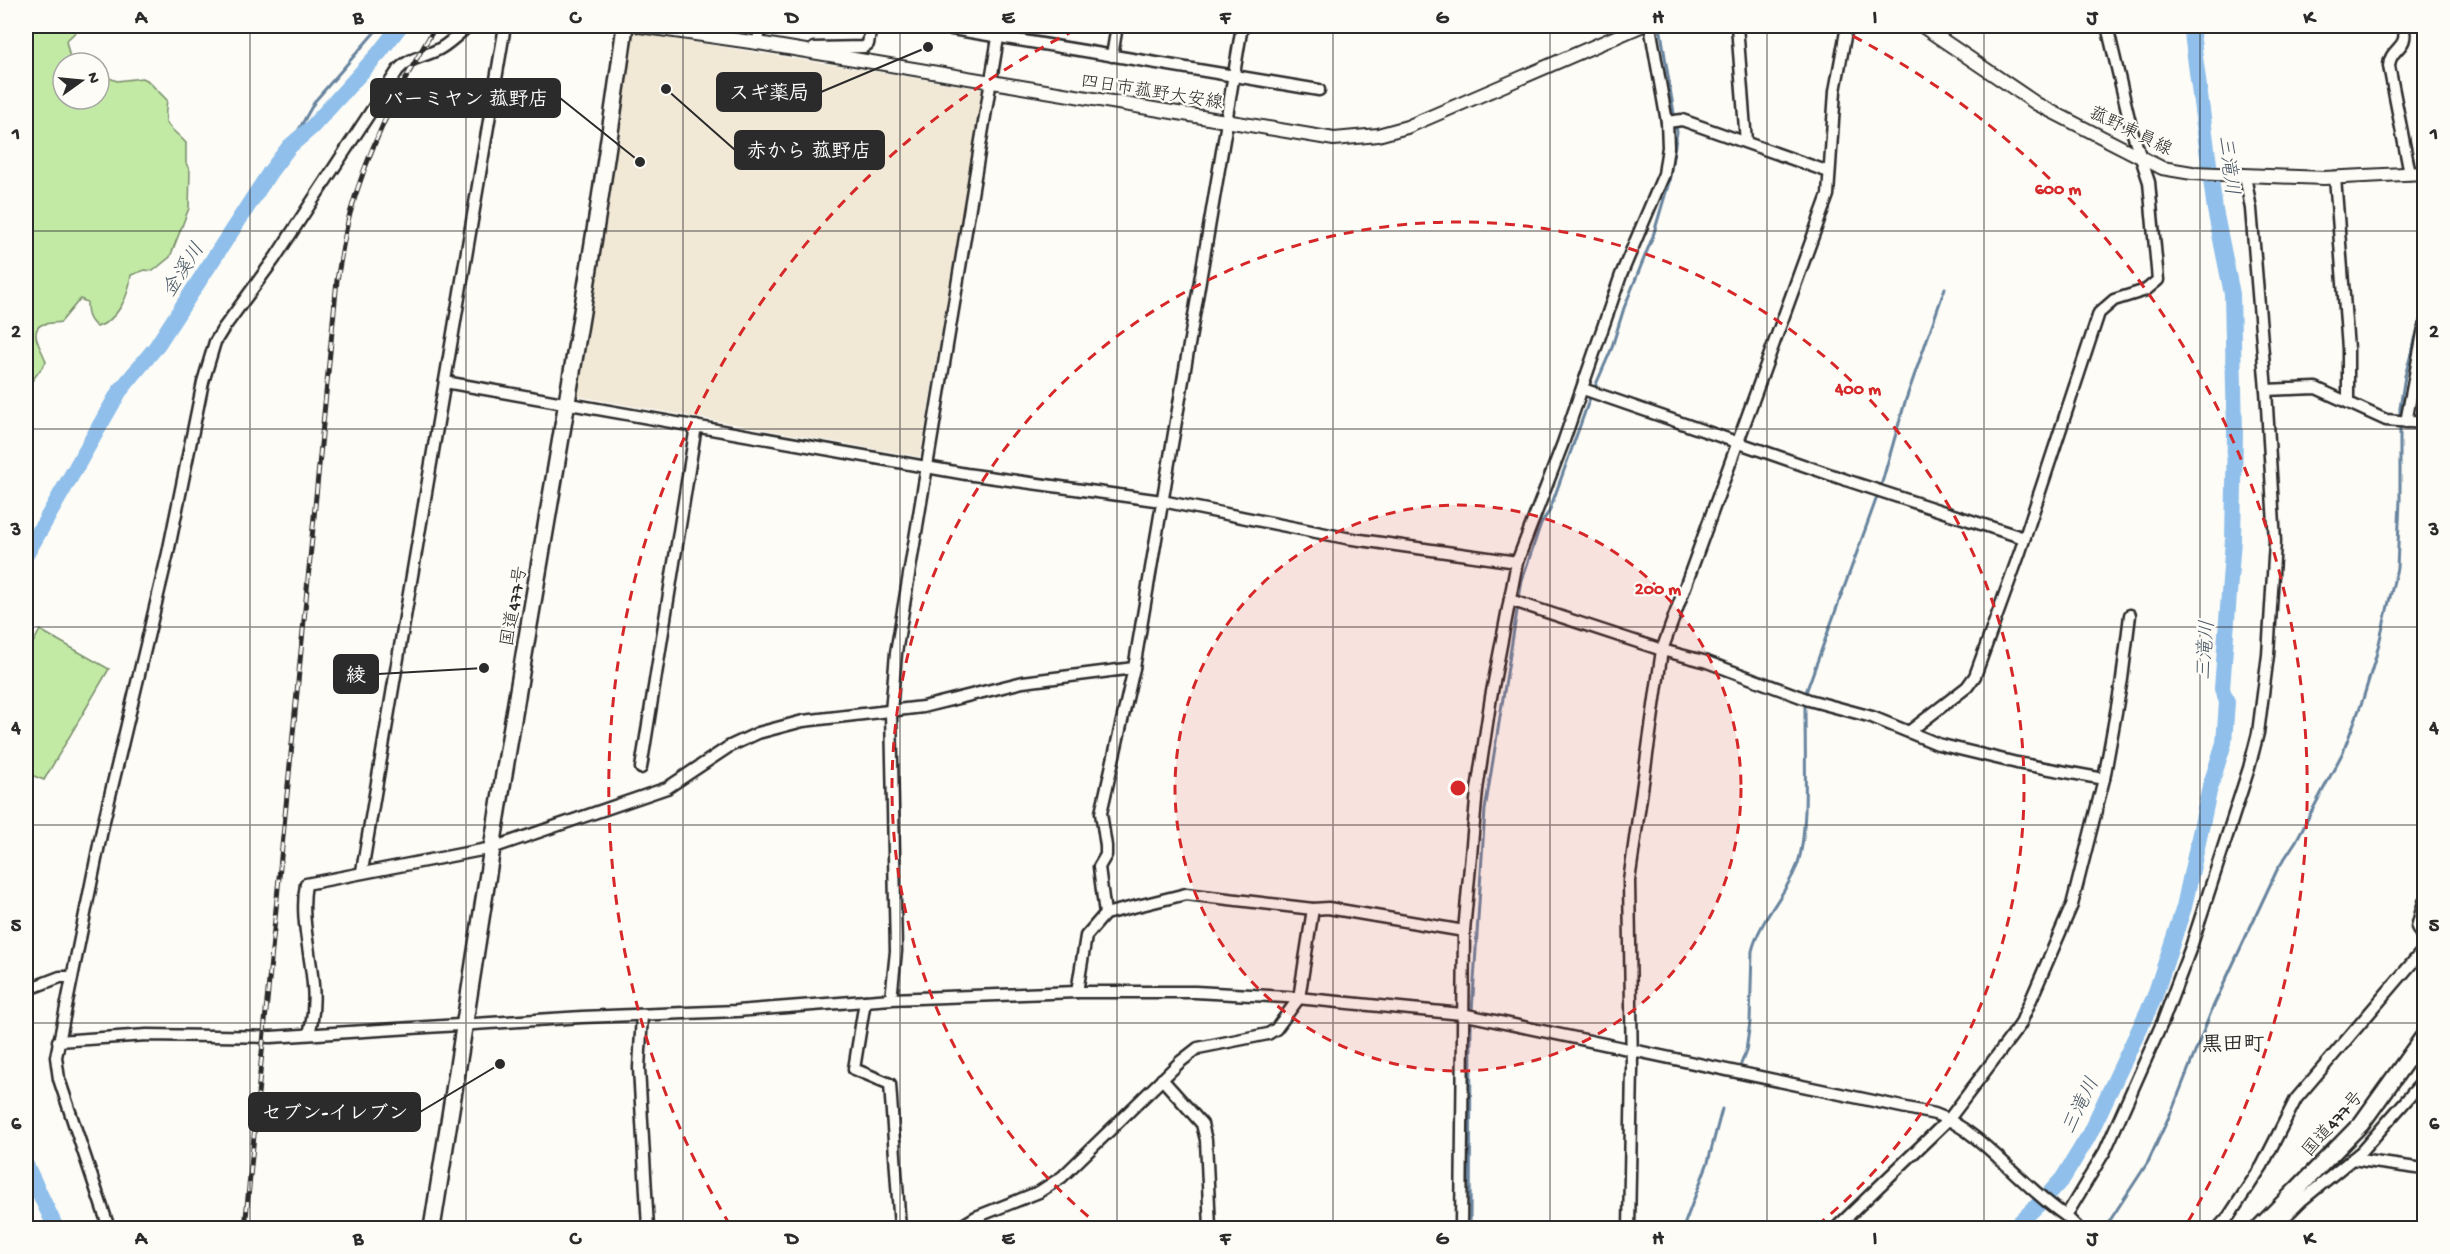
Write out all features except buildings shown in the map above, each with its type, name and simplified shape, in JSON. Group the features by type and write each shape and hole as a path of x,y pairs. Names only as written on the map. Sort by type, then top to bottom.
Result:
{"highway":[{"name":"国道477号","path":"432,1228 492,848 568,402 608,152 625,26"},
{"name":"国道477号","path":"2259,1228 2361,1124 2424,1036"}],"main road":[{"name":"四日市菰野大安線","path":"640,26 784,47 1334,139 1378,135 1407,127 1641,26"},
{"name":"菰野東員線","path":"1922,26 2037,104 2162,168 2192,173 2335,177 2424,173"}],"street":[{"path":"109,1228 59,1079 56,1057 106,814 168,553 203,382 215,342 223,329 275,258 398,70 408,60 415,60 442,47 468,26"},
{"path":"362,872 506,26"},
{"path":"758,43 760,26"},
{"path":"784,47 856,49 868,44 871,26"},
{"path":"934,26 999,31 1112,56 1319,90"},
{"path":"1112,56 1117,26"},
{"path":"1105,914 1099,867 1106,855 1101,813 1134,668 1242,26"},
{"path":"1461,1228 1464,931 1477,790 1491,697 1517,562 1585,390 1621,275 1664,174 1668,147 1668,122 1650,26"},
{"path":"1737,26 1746,142"},
{"path":"1629,1228 1632,1050 1629,881 1662,650 1828,195 1835,91 1847,26"},
{"path":"1910,731 1967,687 1975,676 2099,313 2114,300 2146,291 2158,280 2149,182 2138,154 2107,26"},
{"path":"2403,26 2405,41 2392,57 2389,66 2410,174"},
{"path":"891,999 896,951 891,712 896,654 925,466 999,31"},
{"path":"1668,122 1682,120 1829,172"},
{"path":"2065,1215 2105,1151 2163,1021 2191,946 2249,768 2258,733 2268,655 2274,564 2274,517 2252,220 2242,175"},
{"path":"2335,177 2348,349 2348,402"},
{"path":"2406,422 2424,328"},
{"path":"445,382 966,474 1162,501 1346,538 1517,562"},
{"path":"2266,390 2312,387 2386,420 2424,423"},
{"path":"1585,390 1873,489 2024,538"},
{"path":"641,768 696,426"},
{"path":"1511,600 1662,650 1707,662 1805,699 1872,717 1938,744 2018,763 2104,779"},
{"path":"1836,1228 1949,1119 2020,1025 2072,905 2104,779 2122,679 2130,615"},
{"path":"309,1034 314,1017 315,986 304,906 306,884 492,848 667,788 730,746 758,733 803,721 923,707 1023,682 1134,668"},
{"path":"1077,992 1086,936 1105,914 1186,894 1313,909 1328,908 1464,931"},
{"path":"2424,902 2417,927 2424,940"},
{"path":"958,1228 976,1217 1039,1192 1062,1177 1162,1079 1198,1048 1268,1034 1276,1029 1299,998 1313,909"},
{"path":"2218,1228 2229,1216 2262,1166 2296,1100 2424,949"},
{"path":"26,990 60,977 72,977"},
{"path":"58,1041 136,1035 271,1036 582,1017 737,1011 891,999 1077,992 1195,992 1299,998 1464,1015 1935,1114 1949,1119 2078,1228"},
{"path":"865,1001 854,1069 890,1084 900,1228"},
{"path":"642,1015 639,1068 648,1228"},
{"path":"1162,1079 1202,1125 1206,1140 1210,1228"},
{"path":"2274,1228 2301,1201 2370,1143 2424,1080"},
{"path":"2352,1159 2424,1169"}],"shaded area":[{"path":"631,32 983,89 920,457 576,396"}],"green space":[{"path":"26,26 82,26 66,41 68,51 51,51 51,111 111,111 111,79 117,81 142,78 147,80 167,100 166,121 186,143 186,163 190,171 189,208 170,257 153,271 145,270 131,275 125,299 111,319 97,327 89,316 87,302 80,299 61,322 48,323 37,328 36,338 46,362 26,389"},
{"path":"40,630 109,669 44,780 26,773 26,656"}],"waterway":[{"path":"289,147 315,101 380,26"},
{"name":"金溪川","path":"26,555 119,392 156,347 270,172 289,147 312,127 379,53 400,26"},
{"path":"1594,389 1611,350 1624,308 1653,236 1669,182 1677,132 1660,26"},
{"name":"三滝川","path":"2014,1228 2063,1178 2088,1137 2154,998 2184,907 2210,787 2224,743 2227,702 2222,689 2233,539 2235,433 2232,294 2215,210 2191,26"},
{"path":"1805,695 1881,486 1905,402 1945,288"},
{"path":"2105,1228 2148,1162 2173,1108 2213,1007 2277,870 2296,841 2343,752 2363,699 2397,568 2400,408 2405,376 2424,307"},
{"path":"1470,1228 1471,1027 1485,810 1522,580 1541,523 1549,512 1591,395"},
{"path":"1741,1064 1746,1051 1750,1022 1752,951 1761,928 1792,877 1802,846 1805,811 1805,701"},
{"path":"1683,1228 1708,1162 1722,1109"},
{"name":"金溪川","path":"26,1165 56,1228"}],"railway":[{"path":"245,1228 337,280 349,217 365,166 409,71 436,26"}],"place":[{"name":"スギ薬局","path":"928,47"},
{"name":"赤から 菰野店","path":"666,89"},
{"name":"バーミヤン 菰野店","path":"640,162"},
{"name":"綾","path":"484,668"},
{"name":"セブン-イレブン","path":"500,1064"}],"district":[{"name":"黒田町","path":"2233,1043"}]}
